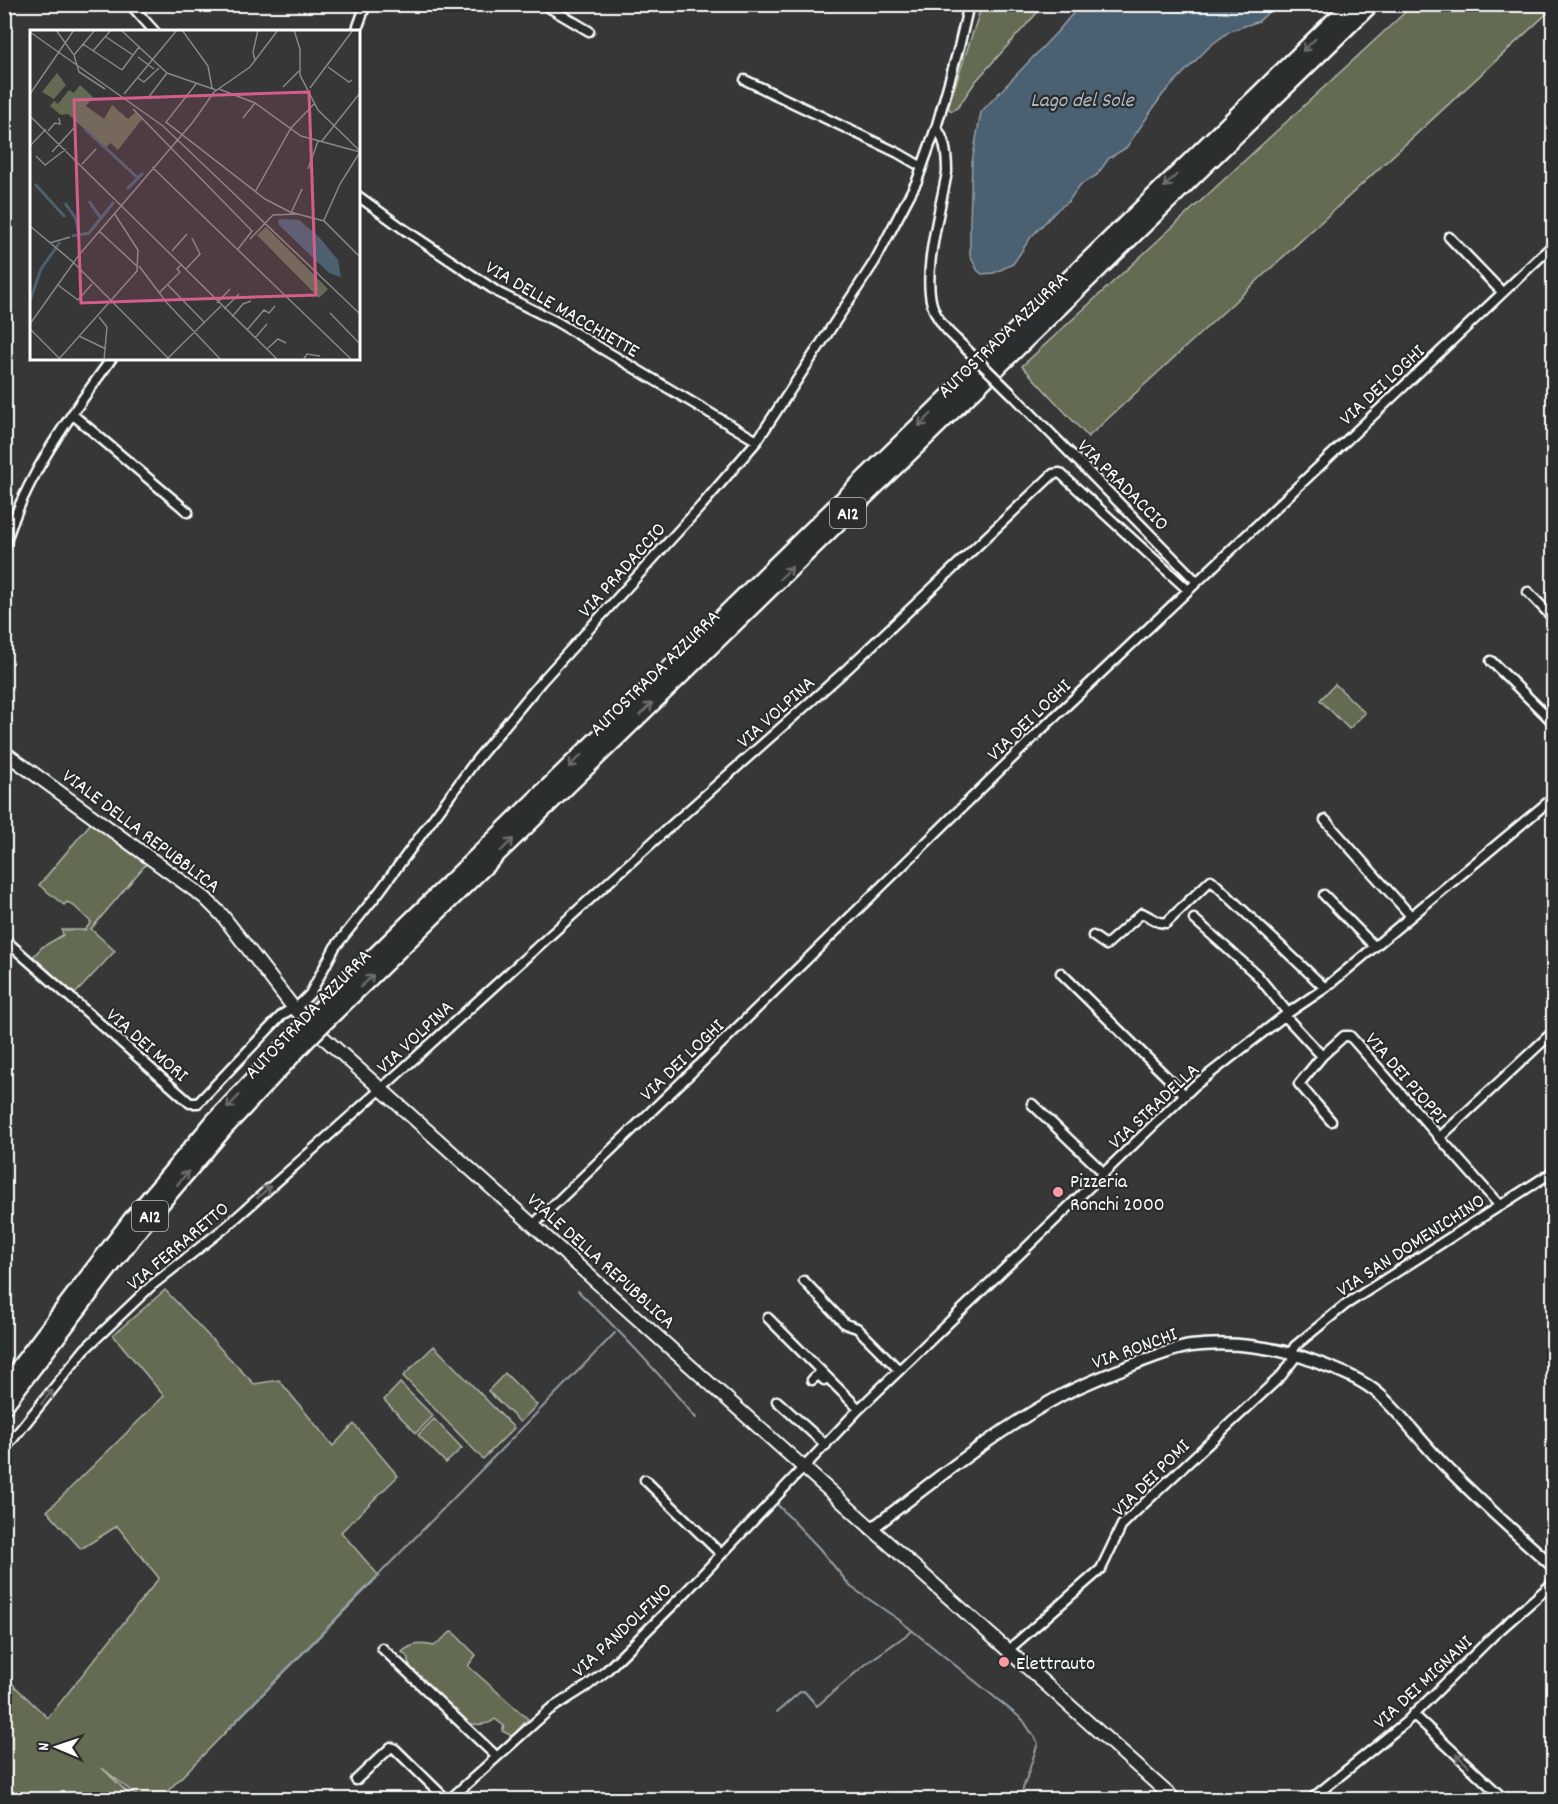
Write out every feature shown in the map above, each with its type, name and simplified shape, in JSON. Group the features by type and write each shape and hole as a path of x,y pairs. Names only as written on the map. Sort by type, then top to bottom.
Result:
{"highway":[{"name":"AUTOSTRADA AZZURRA","path":"4,1387 131,1220 214,1121 1351,4"},
{"name":"AUTOSTRADA AZZURRA","path":"320,1018 1371,4"},
{"name":"AUTOSTRADA AZZURRA","path":"4,1406 141,1227 305,1033"}],"main road":[{"name":"VIALE DELLA REPUBBLICA","path":"4,752 204,898 222,915 293,1007 381,1089 1175,1800"}],"street":[{"path":"130,4 153,30"},
{"path":"357,30 366,4"},
{"path":"543,4 589,31"},
{"name":"VIA PRADACCIO","path":"293,1007 299,1005 310,994 335,947 379,892 474,763 541,682 757,441 875,261 917,181 936,128 969,4"},
{"path":"745,80 922,167"},
{"name":"VIA PRADACCIO","path":"936,128 941,133 947,172 931,256 929,290 933,309 944,327 1197,582"},
{"name":"VIA DELLE MACCHIETTE","path":"360,197 499,293 557,322 757,441"},
{"path":"1449,237 1502,292"},
{"name":"VIA DEI LOGHI","path":"533,1225 1061,710 1554,244"},
{"path":"4,548 23,499 72,414 111,360"},
{"path":"72,414 188,512"},
{"name":"VIA VOLPINA","path":"381,1089 846,670 1053,474 1060,473 1188,590"},
{"path":"1528,592 1554,619"},
{"path":"1491,661 1554,723"},
{"name":"VIA STRADELLA","path":"802,1467 858,1410 1185,1095 1287,1015 1326,988 1554,797"},
{"path":"1325,820 1411,916"},
{"path":"1093,936 1106,945 1142,913 1166,923 1211,880 1326,988"},
{"path":"1324,895 1374,946"},
{"path":"1194,919 1257,975 1322,1056 1299,1084 1330,1122"},
{"name":"VIA DEI MORI","path":"4,939 190,1103 194,1104 198,1103 283,1014 293,1007"},
{"path":"1061,973 1185,1095"},
{"path":"1439,1138 1554,1031"},
{"name":"VIA DEI PIOPPI","path":"1322,1056 1344,1036 1349,1035 1500,1206"},
{"name":"VIA FERRARETTO","path":"6,1444 85,1349 152,1286 227,1226 381,1089"},
{"path":"1032,1104 1104,1173"},
{"name":"VIA SAN DOMENICHINO","path":"1294,1354 1294,1346 1345,1305 1554,1171"},
{"path":"804,1281 845,1324 857,1328 899,1371"},
{"path":"768,1318 858,1410"},
{"name":"VIA RONCHI","path":"871,1529 946,1471 1022,1420 1063,1395 1100,1377 1191,1346 1260,1347 1294,1354 1360,1381 1380,1395 1443,1464 1504,1524 1554,1567"},
{"name":"VIA DEI POMI","path":"1007,1651 1101,1569 1122,1525 1281,1376 1294,1354"},
{"path":"812,1380 818,1374 858,1410"},
{"path":"777,1401 826,1444"},
{"name":"VIA PANDOLFINO","path":"356,1780 391,1747 448,1800 549,1710 606,1671 721,1554 802,1467"},
{"path":"645,1480 721,1554"},
{"name":"VIA DEI MIGNANI","path":"1310,1800 1413,1714 1495,1634 1554,1582"},
{"path":"382,1648 496,1756"},
{"path":"1413,1714 1504,1800"}],"green space":[{"path":"1553,4 1554,7 1088,437 1022,366 1413,5"},
{"path":"982,5 1044,5 976,81 958,107 952,111 949,109 949,104"},
{"path":"1335,684 1365,713 1349,729 1320,700"},
{"path":"91,823 147,863 91,929 115,951 75,994 33,957 42,947 63,935 62,930 85,930 91,922 74,906 67,902 64,905 39,885"},
{"path":"165,1290 254,1384 279,1380 333,1446 354,1424 398,1476 341,1532 379,1576 160,1799 141,1799 102,1768 134,1799 5,1799 5,1677 48,1718 159,1578 117,1526 81,1549 47,1511 164,1396 113,1335"},
{"path":"434,1346 514,1428 483,1459 403,1376"},
{"path":"505,1373 537,1405 520,1422 488,1391"},
{"path":"400,1383 433,1416 416,1433 384,1400"},
{"path":"434,1419 462,1448 446,1463 418,1435"},
{"path":"452,1631 476,1655 468,1666 528,1719 512,1736 502,1731 504,1726 495,1719 485,1724 466,1723 409,1670 409,1658 402,1652 417,1644 434,1646"}],"water":[{"name":"Lago del Sole","path":"1080,5 1276,5 1259,21 1230,31 1210,46 1163,94 1126,148 1109,158 1097,175 1080,185 1068,202 1031,237 1013,264 994,273 982,274 970,256 972,162 981,112"}],"waterway":[{"path":"578,1291 639,1353 696,1418"},
{"path":"228,1729 615,1333"},
{"path":"775,1502 819,1548 851,1587 898,1619 1023,1720 1038,1743 1021,1800"},
{"path":"777,1712 804,1691 817,1706 867,1663 912,1631"}],"place":[{"name":"Pizzeria Ronchi 2000","path":"1058,1192"},
{"name":"Elettrauto","path":"1004,1662"}]}
